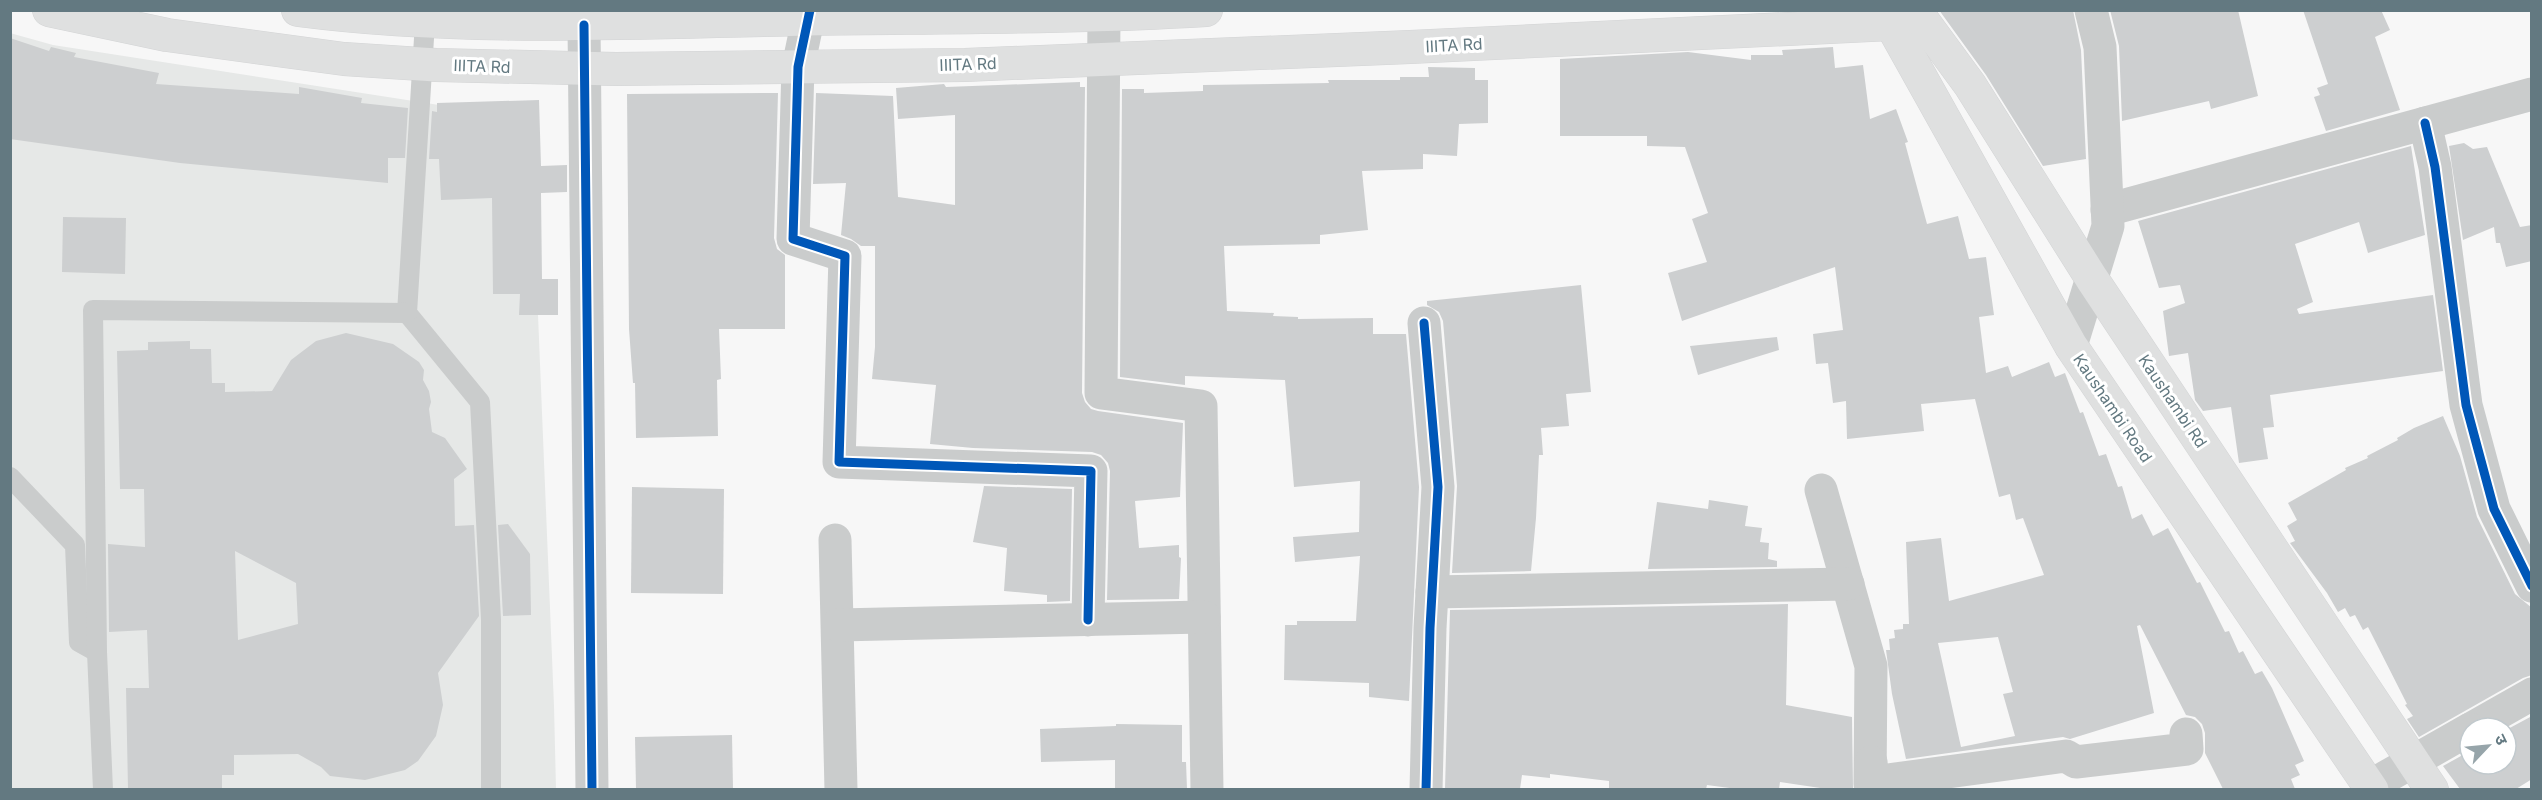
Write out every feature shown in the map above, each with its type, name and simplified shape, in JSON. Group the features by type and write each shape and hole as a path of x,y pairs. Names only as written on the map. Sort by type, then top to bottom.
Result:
{"main road":[{"name":"IIITA Rd","path":"49,10 167,35 344,59 584,69 965,65 1103,60 1896,15"},
{"path":"298,10 584,25 809,15 1104,16 1206,10"},
{"name":"Kaushambi Rd","path":"1896,15 1970,85 2092,279 2432,789"},
{"name":"Kaushambi Road","path":"1896,15 2071,346 2371,788"}],"street":[{"path":"2071,346 2108,226 2100,47 2093,12"},
{"path":"809,15 798,67 793,239 845,256 839,462 1091,471 1088,620"},
{"path":"1104,16 1101,393 1201,406 1207,789"},
{"path":"584,25 592,789"},
{"path":"2107,210 2532,94"},
{"path":"2425,123 2435,167 2466,405 2494,509 2532,586"},
{"path":"1424,323 1438,487 1432,591 1426,789"},
{"path":"1821,490 1871,666 1870,776 1873,782 2066,756 2079,776 2187,749 2186,734"},
{"path":"835,540 841,789"},
{"path":"1432,591 1848,584"},
{"path":"838,625 1204,617"},
{"path":"2493,716 2532,694"},
{"path":"2371,788 2458,735"}],"lane":[{"path":"426,16 407,313 480,402 491,620 491,789"},
{"path":"103,789 97,652 93,310 407,313"},
{"path":"10,477 75,545 79,642 97,652"}],"shaded area":[{"path":"10,33 53,45 530,119 556,789 11,789"}],"building":[{"path":"1939,10 2073,10 2081,50 2086,159 2043,166 1986,75"},
{"path":"2110,10 2238,10 2258,96 2211,109 2209,101 2122,121 2119,46"},
{"path":"2303,10 2381,10 2390,30 2375,37 2400,110 2326,131 2314,97 2320,95 2317,88 2328,84"},
{"path":"10,38 49,51 51,47 76,53 74,57 159,73 156,84 299,94 299,87 362,98 361,103 408,108 405,158 388,158 388,183 180,163 10,139"},
{"path":"1833,47 1835,68 1863,65 1870,119 1896,109 1908,142 1905,143 1927,224 1958,216 1969,259 1986,257 1994,315 1979,317 1986,373 2008,366 2012,377 2049,362 2055,377 2065,373 2080,413 2083,412 2099,456 2106,454 2118,487 2122,486 2132,519 2142,514 2153,536 2168,528 2197,583 2200,582 2225,632 2229,631 2239,653 2243,651 2255,674 2262,671 2272,688 2304,761 2295,765 2300,775 2291,779 2295,789 2223,789 2205,753 2205,733 2202,724 2195,717 2186,715 2140,625 2137,626 2154,713 2070,739 2063,737 1906,759 1892,694 1886,650 1890,650 1889,639 1895,638 1894,630 1903,629 1903,624 1909,624 1906,542 1941,538 1949,601 2044,575 2023,518 2016,520 2010,494 1999,497 1975,399 1921,404 1924,431 1847,439 1846,401 1833,403 1828,363 1816,364 1813,334 1843,330 1835,267 1682,321 1668,273 1707,262 1692,219 1708,213 1685,147 1647,146 1647,136 1560,136 1560,59 1688,52 1751,60 1751,55 1783,55 1782,50","holes":["1998,637 2013,692 2003,694 2015,736 1961,747 1938,643"]},
{"path":"1428,67 1475,68 1475,80 1488,80 1488,123 1459,124 1457,156 1423,154 1423,169 1362,171 1368,230 1320,235 1320,244 1224,246 1227,311 1274,313 1273,316 1298,317 1298,319 1373,318 1373,334 1406,334 1419,487 1409,701 1369,697 1369,683 1284,680 1285,625 1297,625 1297,621 1356,621 1360,556 1295,562 1293,537 1359,532 1360,481 1294,487 1285,380 1185,376 1185,385 1120,377 1122,89 1144,89 1144,93 1203,91 1203,85 1329,83 1328,80 1400,80 1400,77 1429,77"},
{"path":"1080,82 1080,87 1085,87 1082,393 1091,409 1183,423 1180,497 1135,501 1139,548 1179,545 1179,557 1181,558 1179,599 1107,600 1110,471 1108,463 1101,455 1092,452 973,448 930,444 936,385 872,379 875,347 875,246 861,246 841,235 846,183 813,184 816,93 893,96 898,197 955,205 955,115 898,119 896,88 944,84 946,87"},
{"path":"778,93 774,238 777,249 785,255 785,329 719,329 721,379 717,380 718,436 636,438 635,383 633,383 629,329 627,94"},
{"path":"539,100 541,166 567,165 567,192 541,193 542,279 558,279 558,315 519,315 520,294 493,294 492,198 441,200 439,159 429,159 432,111 437,112 437,103"},
{"path":"2464,143 2473,149 2487,147 2520,227 2532,225 2532,261 2506,267 2500,243 2496,243 2494,227 2463,240 2449,146"},
{"path":"2411,146 2425,235 2368,253 2359,222 2295,244 2313,302 2297,309 2299,314 2433,295 2443,371 2270,395 2274,427 2263,428 2268,459 2239,463 2231,407 2203,411 2195,400 2188,353 2169,356 2163,311 2185,303 2180,285 2159,288 2138,221"},
{"path":"63,217 126,218 125,274 62,272"},
{"path":"1581,285 1591,392 1566,394 1569,426 1541,428 1543,455 1539,455 1531,571 1452,573 1457,486 1443,321 1439,312 1427,305 1427,301"},
{"path":"346,333 393,344 419,362 424,370 423,380 429,391 432,432 445,438 467,469 454,479 455,526 474,525 479,616 438,673 443,705 436,736 418,761 405,770 365,780 330,776 321,767 298,754 234,755 234,775 222,775 222,789 128,789 126,688 149,688 147,630 109,632 108,544 145,547 144,489 120,489 117,351 148,350 148,342 190,341 190,349 211,349 212,383 225,383 225,392 272,391 291,360 316,341","holes":["235,551 296,583 298,624 238,640"]},
{"path":"1777,337 1779,350 1698,375 1690,346"},
{"path":"2443,416 2460,456 2477,517 2515,594 2532,608 2532,675 2419,737 2407,719 2413,716 2405,705 2407,704 2368,627 2363,630 2355,615 2350,617 2345,608 2338,612 2327,593 2290,543 2295,541 2287,526 2297,520 2288,503 2346,470 2345,468 2368,458 2367,456 2398,440 2397,438 2414,428"},
{"path":"984,486 1072,489 1070,601 1047,602 1047,595 1004,591 1007,548 973,542"},
{"path":"632,487 724,489 723,594 631,593"},
{"path":"1709,500 1748,506 1745,526 1762,528 1760,542 1769,543 1768,559 1777,561 1777,567 1648,569 1657,502 1708,509"},
{"path":"508,524 530,554 531,615 503,616 498,525"},
{"path":"1788,604 1786,705 1852,717 1853,789 1827,789 1780,782 1779,789 1737,789 1707,785 1706,789 1609,789 1609,781 1550,774 1550,778 1522,775 1520,789 1445,789 1450,610"},
{"path":"2532,716 2532,779 2516,789 2460,789 2443,766 2458,758 2458,776 2518,776 2518,724"},
{"path":"1116,724 1182,725 1182,762 1186,762 1187,789 1115,789 1115,760 1041,762 1040,729 1116,726"},
{"path":"732,735 733,789 636,789 635,737"}],"cycle path":[{"path":"810,10 798,67 793,239 845,256 839,462 1091,471 1088,620"},
{"path":"584,25 592,790"},
{"path":"2425,123 2435,167 2466,405 2494,509 2532,586"},
{"path":"1424,323 1438,487 1430,628 1426,790"}]}
